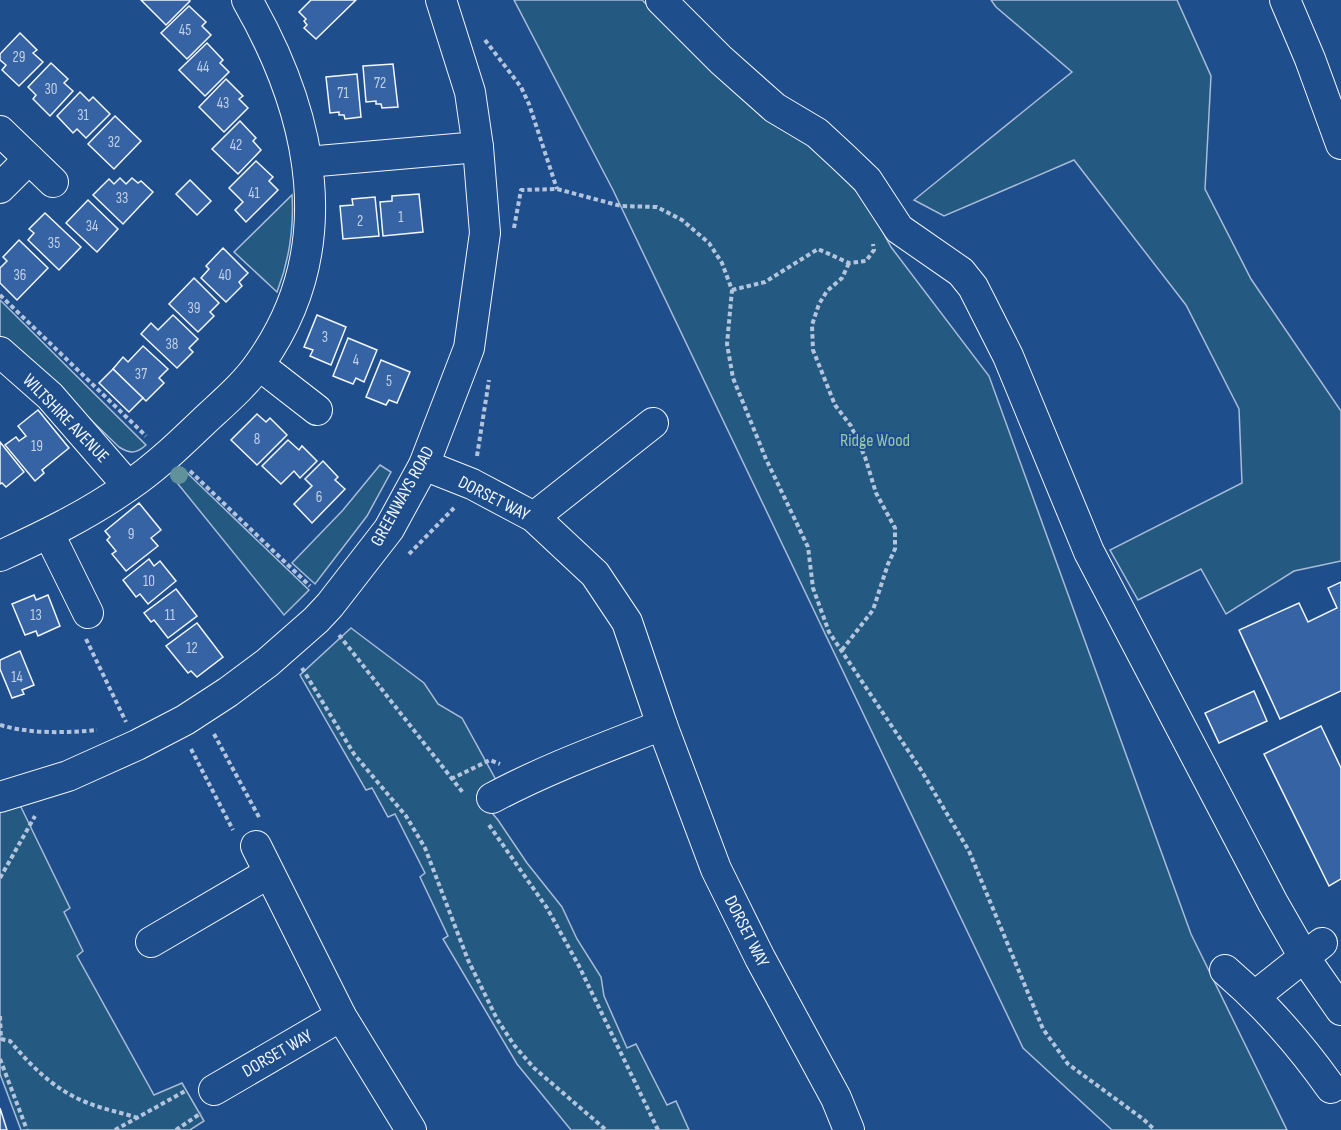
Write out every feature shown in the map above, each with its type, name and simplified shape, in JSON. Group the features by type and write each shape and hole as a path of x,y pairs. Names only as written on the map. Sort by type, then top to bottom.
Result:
{"street":[{"path":"0,556 49,534 89,512 169,455 259,365 280,330 297,291 308,249 311,204 307,162 296,110 281,68 266,33 247,0"},
{"name":"GREENWAYS ROAD","path":"0,797 68,776 137,745 184,720 228,692 267,663 330,605 389,529 424,465 469,348 485,233 478,147 470,92 441,0"},
{"path":"661,0 721,60 775,108 817,133 867,180 898,229 961,272 973,287 1008,356 1089,552 1272,903 1313,950 1341,1010"},
{"path":"1285,0 1310,59 1341,144"},
{"path":"0,131 52,182"},
{"path":"307,162 478,147"},
{"path":"0,188 29,159"},
{"name":"WILTSHIRE AVENUE","path":"0,352 50,396 128,486"},
{"path":"259,365 317,410"},
{"path":"534,517 653,423"},
{"name":"DORSET WAY","path":"424,465 472,484 534,517 595,574 627,622 662,725 716,869 760,958 836,1098 849,1130"},
{"path":"49,534 88,613"},
{"path":"482,806 514,776 662,725"},
{"path":"256,846 341,1016 411,1130"},
{"path":"151,942 269,873"},
{"path":"1255,996 1313,950"},
{"path":"1225,970 1255,996 1303,1049 1330,1088"},
{"name":"DORSET WAY","path":"214,1090 341,1016"}],"path":[{"path":"484,40 521,87 529,104 557,189"},
{"path":"521,190 557,189 621,206 657,207 682,220 709,243 722,263 732,290 727,344 733,378 766,459 808,547 813,588 830,632 921,770 969,851 1044,1029 1068,1064 1155,1130"},
{"path":"732,290 765,282 818,249 849,263 866,261 874,250"},
{"path":"842,650 873,610 895,549 895,528 876,493 864,457 850,426 835,405 813,350 812,325 819,304 826,291 842,278 849,263"},
{"path":"0,295 154,444 186,467 330,605"},
{"path":"88,613 82,632 128,726 118,727"},
{"path":"338,634 451,779 482,806 547,908 579,966 658,1130"},
{"path":"301,668 354,754 406,816 425,848 468,960 497,1019 514,1045 534,1068 606,1130"},
{"path":"0,725 15,729 67,733 98,730"},
{"path":"189,746 235,834 256,846 261,820 213,732"},
{"path":"451,779 490,760 514,776"},
{"path":"0,1016 1,1040 10,1041 30,1064 58,1088 83,1101 139,1118"},
{"path":"0,1059 27,1130"},
{"path":"115,1130 188,1090 214,1090"}],"green space":[{"name":"Ridge Wood","path":"514,0 642,0 742,96 819,153 866,201 891,247 989,376 1191,934 1287,1130 1112,1130 1023,1048 613,190"},
{"path":"991,0 1177,0 1211,76 1205,189 1251,279 1341,411 1341,561 1294,571 1226,614 1201,569 1138,600 1110,550 1242,483 1239,409 1186,305 1074,160 944,216 914,200 1072,72 996,7"},
{"path":"292,195 290,244 277,292 234,252"},
{"path":"0,300 146,445 133,452 119,447 58,388 0,337"},
{"path":"380,465 391,472 367,516 315,584 292,563 343,510"},
{"path":"183,469 309,590 284,615 174,479"},
{"path":"351,628 424,683 438,704 462,718 496,780 477,795 562,907 577,939 601,977 604,996 627,1048 636,1044 667,1105 676,1101 689,1130 571,1130 517,1064 443,939 448,936 420,877 425,873 395,814 388,817 372,788 366,790 300,675"},
{"path":"19,803 70,908 64,912 83,951 77,956 154,1095 182,1083 204,1121 190,1130 21,1130 0,1074 0,810"}],"building":[{"path":"141,0 189,0 190,1 166,25"},
{"path":"311,0 356,0 316,39 304,28 307,25 304,21 306,19 299,12"},
{"path":"189,6 206,22 202,26 211,35 187,59 161,33"},
{"path":"20,33 37,50 33,53 43,62 19,86 2,70 6,65 0,60 0,54"},
{"path":"207,43 223,60 220,63 229,72 205,96 179,70"},
{"path":"51,63 68,79 64,83 73,91 50,116 33,99 36,95 28,87"},
{"path":"393,64 398,107 382,108 381,104 376,104 376,101 366,102 363,66"},
{"path":"357,74 361,117 345,119 344,115 339,115 339,112 330,113 326,77"},
{"path":"226,79 243,96 239,99 248,108 224,132 199,107"},
{"path":"80,92 89,101 93,97 110,114 86,138 77,129 73,133 57,116"},
{"path":"115,116 141,141 114,169 88,144"},
{"path":"240,121 256,138 253,141 261,150 238,174 212,149"},
{"path":"256,161 273,177 269,181 278,190 246,222 235,210 243,202 229,188"},
{"path":"120,178 126,184 132,178 138,183 141,181 153,192 123,224 93,195 109,179 114,184"},
{"path":"190,180 211,201 197,215 176,194"},
{"path":"419,194 423,232 383,236 380,202 392,201 392,196"},
{"path":"375,197 379,236 343,239 340,206 353,205 352,199"},
{"path":"88,200 118,229 97,252 66,223"},
{"path":"45,213 81,247 59,270 28,240 34,233 29,229"},
{"path":"19,240 48,268 17,300 0,283 0,268 7,261 3,257"},
{"path":"223,248 248,273 239,282 242,286 226,302 201,278 209,269 206,266"},
{"path":"194,278 219,303 210,312 214,316 198,332 169,304"},
{"path":"173,315 198,339 189,348 193,352 177,368 141,334 151,323 158,330"},
{"path":"317,315 346,327 331,365 310,356 313,350 304,347"},
{"path":"348,338 377,350 364,382 356,378 353,384 333,376"},
{"path":"143,346 168,369 159,378 164,383 146,401 113,369 123,357 128,362"},
{"path":"381,360 410,372 397,403 389,400 386,405 366,397"},
{"path":"113,369 143,398 129,412 99,383"},
{"path":"38,410 69,448 42,470 44,473 35,481 5,445 16,437 19,441 26,436 18,426"},
{"path":"257,414 266,422 270,418 287,435 257,465 231,440"},
{"path":"288,440 299,450 302,446 317,461 300,478 294,471 281,484 262,466"},
{"path":"0,442 24,472 6,487 0,484"},
{"path":"323,461 338,477 335,480 345,489 312,523 294,504 312,486 305,479"},
{"path":"139,503 161,530 151,538 158,546 126,571 112,554 116,551 107,540 110,537 105,531"},
{"path":"149,559 154,566 160,561 176,581 148,604 140,594 136,597 123,580"},
{"path":"1341,582 1341,691 1280,719 1239,630 1299,603 1308,622 1337,608 1328,588"},
{"path":"176,589 197,616 168,638 154,620 151,622 144,613"},
{"path":"34,595 36,600 48,595 60,626 38,636 36,631 25,635 12,604"},
{"path":"197,623 223,657 197,677 191,671 188,673 166,646"},
{"path":"20,651 34,685 22,690 24,694 12,698 0,669 0,660"},
{"path":"1254,691 1267,721 1219,743 1205,713"},
{"path":"1321,726 1341,768 1341,879 1329,886 1264,754"},
{"path":"0,1108 7,1130 0,1130"}]}
